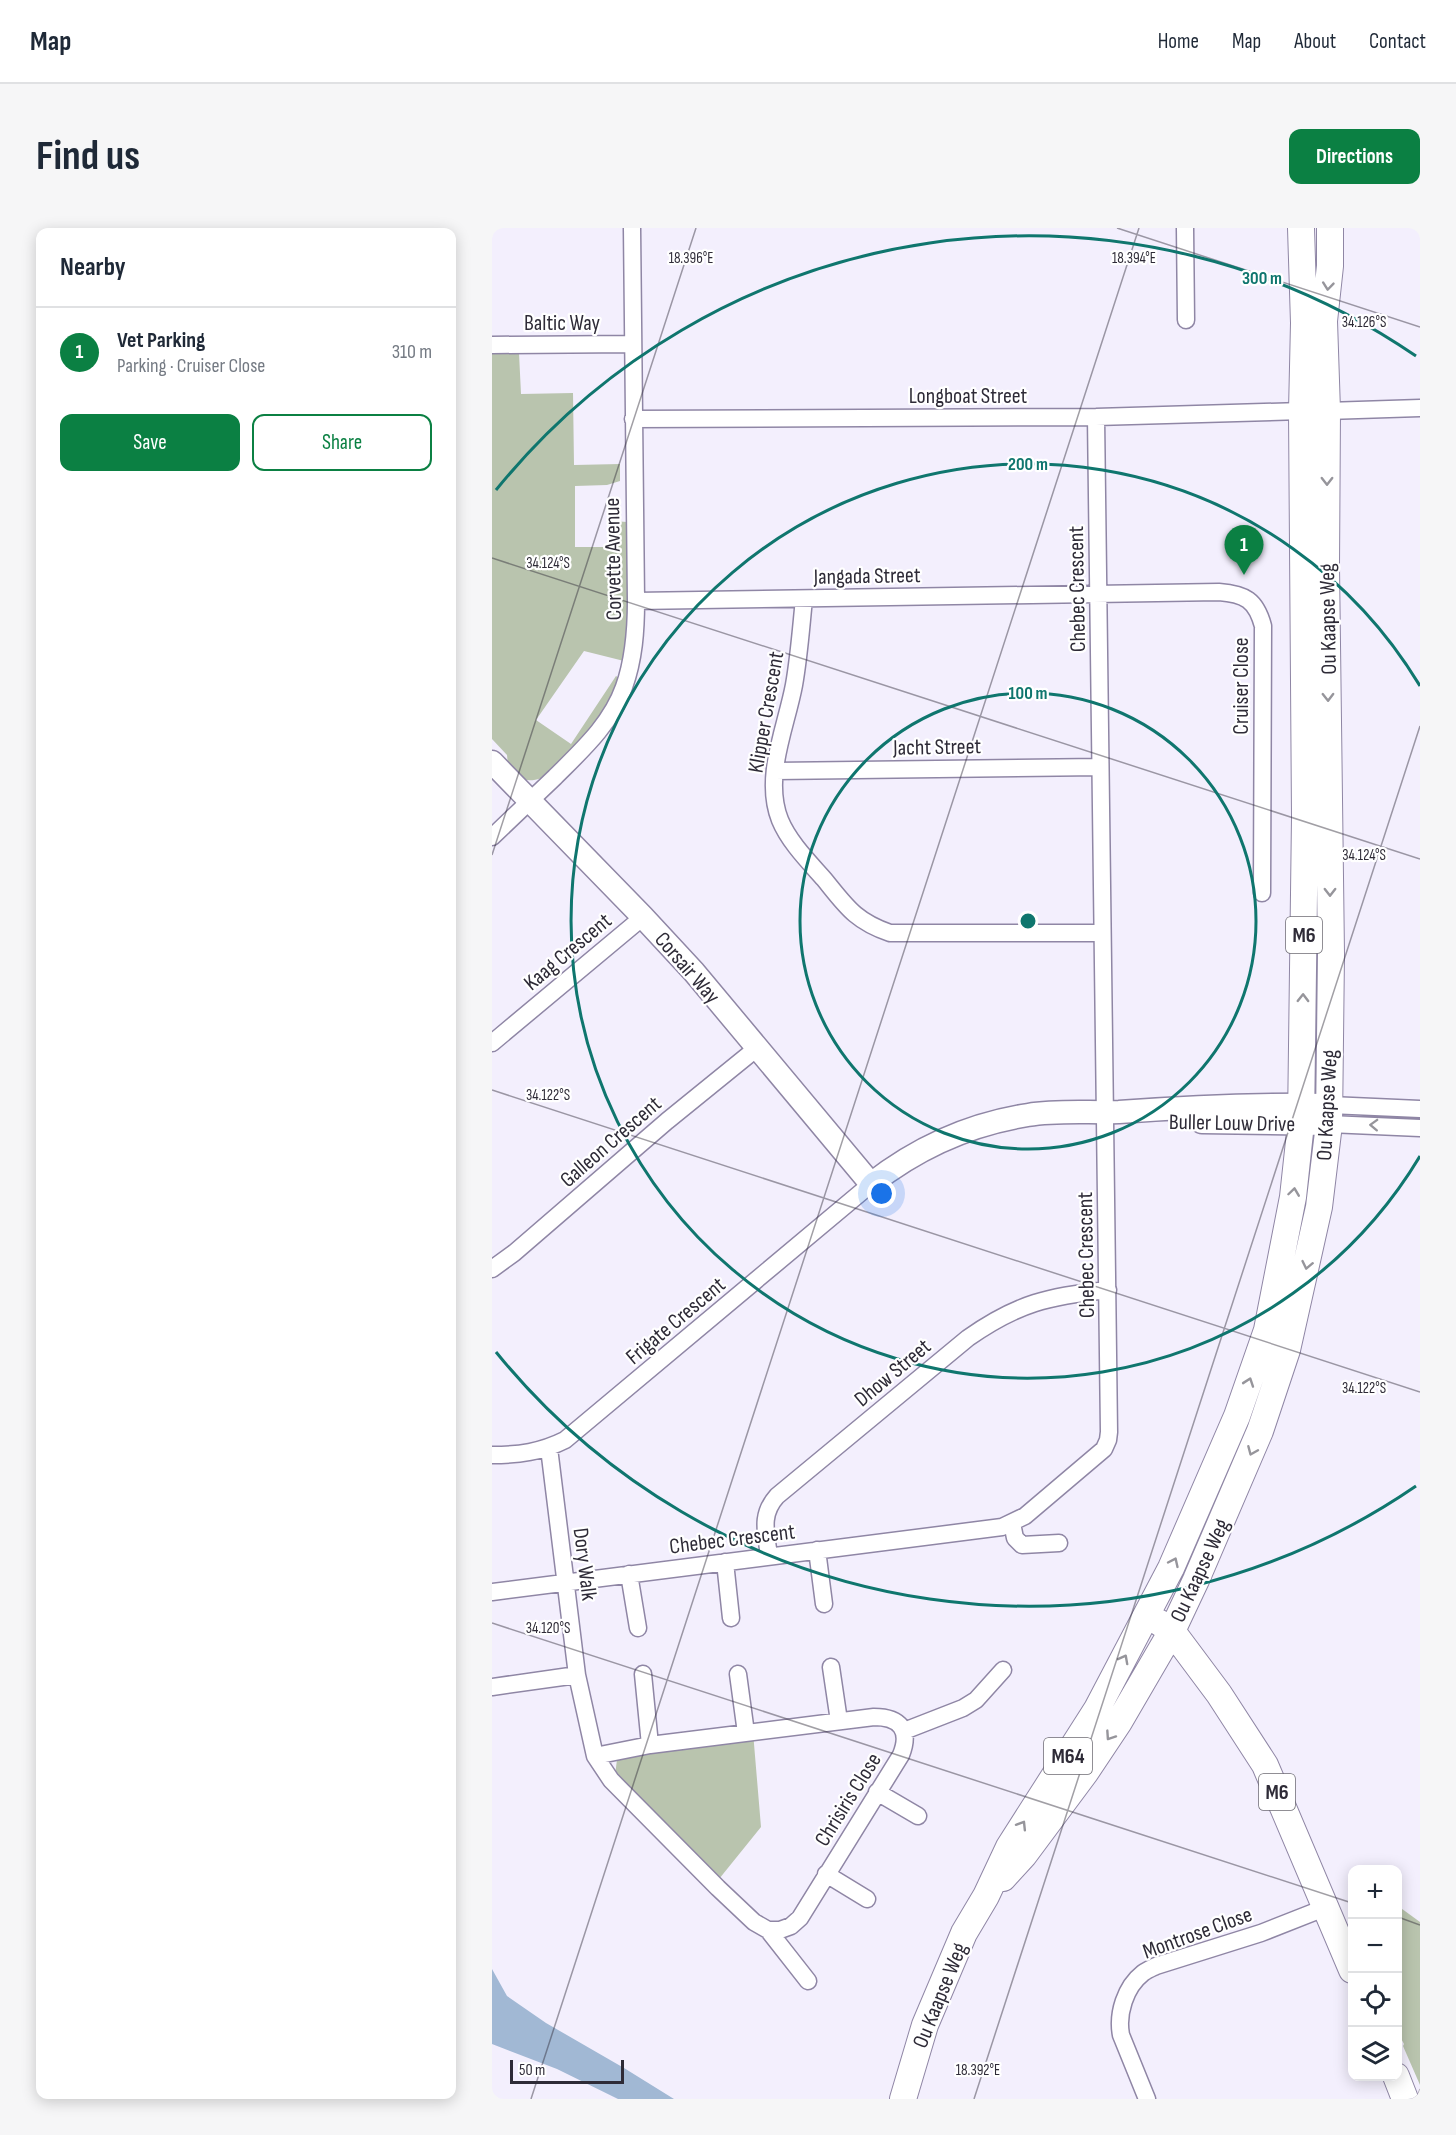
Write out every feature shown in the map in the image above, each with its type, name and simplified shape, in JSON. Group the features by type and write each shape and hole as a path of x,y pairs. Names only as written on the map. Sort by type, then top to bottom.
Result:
{"main road":[{"name":"Ou Kaapse Weg","path":"986,1896 1024,1855 1085,1773 1119,1722 1172,1631 1260,1431 1287,1350 1319,1207 1329,1114 1331,942 1326,567 1315,411 1304,323 1301,228"},
{"name":"Ou Kaapse Weg","path":"903,2099 925,2025 964,1933 986,1896 1009,1847 1097,1709 1148,1614 1171,1568 1237,1416 1267,1330 1293,1197 1302,1114 1305,829 1315,411 1330,266 1330,228"},
{"name":"M6","path":"1148,1614 1172,1631 1219,1694 1265,1765 1348,1958"},
{"path":"1398,2081 1405,2099"}],"street":[{"name":"Corvette Avenue","path":"492,837 583,749 609,719 632,662 636,601 632,228"},
{"path":"1185,228 1186,320"},
{"name":"Baltic Way","path":"492,345 632,344"},
{"name":"Longboat Street","path":"633,419 1096,417 1420,408"},
{"name":"Chebec Crescent","path":"492,1592 992,1528 1012,1523 1025,1516 1104,1449 1108,1440 1111,1112 1101,933 1096,417"},
{"name":"Cruiser Close","path":"1098,594 1234,593 1251,602 1259,612 1263,626 1262,893"},
{"name":"Jangada Street","path":"636,601 1098,594"},
{"name":"Klipper Crescent","path":"804,599 794,687 780,740 775,771 776,806 780,821 789,836 851,912 870,926 890,933 1101,933"},
{"name":"Corsair Way","path":"492,762 694,972 871,1185"},
{"name":"Jacht Street","path":"775,771 1100,767"},
{"name":"Kaag Crescent","path":"492,1043 643,917"},
{"name":"Galleon Crescent","path":"492,1269 514,1253 757,1047"},
{"name":"Buller Louw Drive","path":"871,1185 888,1170 928,1146 986,1124 1029,1115 1111,1112 1158,1121 1420,1109"},
{"name":"Buller Louw Drive","path":"1329,1114 1420,1128"},
{"name":"Frigate Crescent","path":"492,1455 529,1453 549,1448 580,1429 871,1185"},
{"name":"Dhow Street","path":"769,1556 766,1514 769,1505 777,1496 968,1338 993,1321 1023,1306 1072,1294 1108,1290"},
{"name":"Dory Walk","path":"549,1448 577,1675 595,1756"},
{"path":"1012,1523 1015,1538 1022,1545 1059,1543"},
{"path":"817,1550 824,1604"},
{"path":"724,1562 731,1617"},
{"path":"629,1574 638,1628"},
{"path":"831,1667 839,1721"},
{"path":"904,1731 976,1700 1002,1670"},
{"path":"643,1674 650,1745"},
{"path":"738,1674 746,1733"},
{"path":"492,1687 577,1675"},
{"name":"Chrisiris Close","path":"595,1756 650,1745 859,1718 886,1717 894,1720 904,1731 906,1744 901,1755 800,1918 791,1926 780,1930 768,1930"},
{"path":"595,1756 611,1780 718,1888 754,1922 768,1930 808,1981"},
{"path":"877,1792 918,1816"},
{"path":"826,1874 867,1899"},
{"name":"Montrose Close","path":"1148,2099 1119,2025 1126,1996 1143,1973 1156,1966 1261,1933 1327,1907"}],"green space":[{"path":"492,353 519,353 521,394 573,393 574,465 620,464 620,481 607,485 575,486 575,547 613,547 613,521 627,522 628,636 624,661 584,651 536,720 571,744 616,676 619,678 606,707 587,733 542,778 530,780 523,779 508,765 507,755 492,739"},
{"path":"753,1732 761,1827 715,1884 615,1775 618,1752"},
{"path":"1402,1909 1420,1922 1420,2085 1402,2040"}],"water":[{"path":"492,1969 507,1996 546,2023 674,2099 618,2099 557,2069 492,2044"}],"place":[{"name":"Vet Parking","path":"1244,575"}]}
